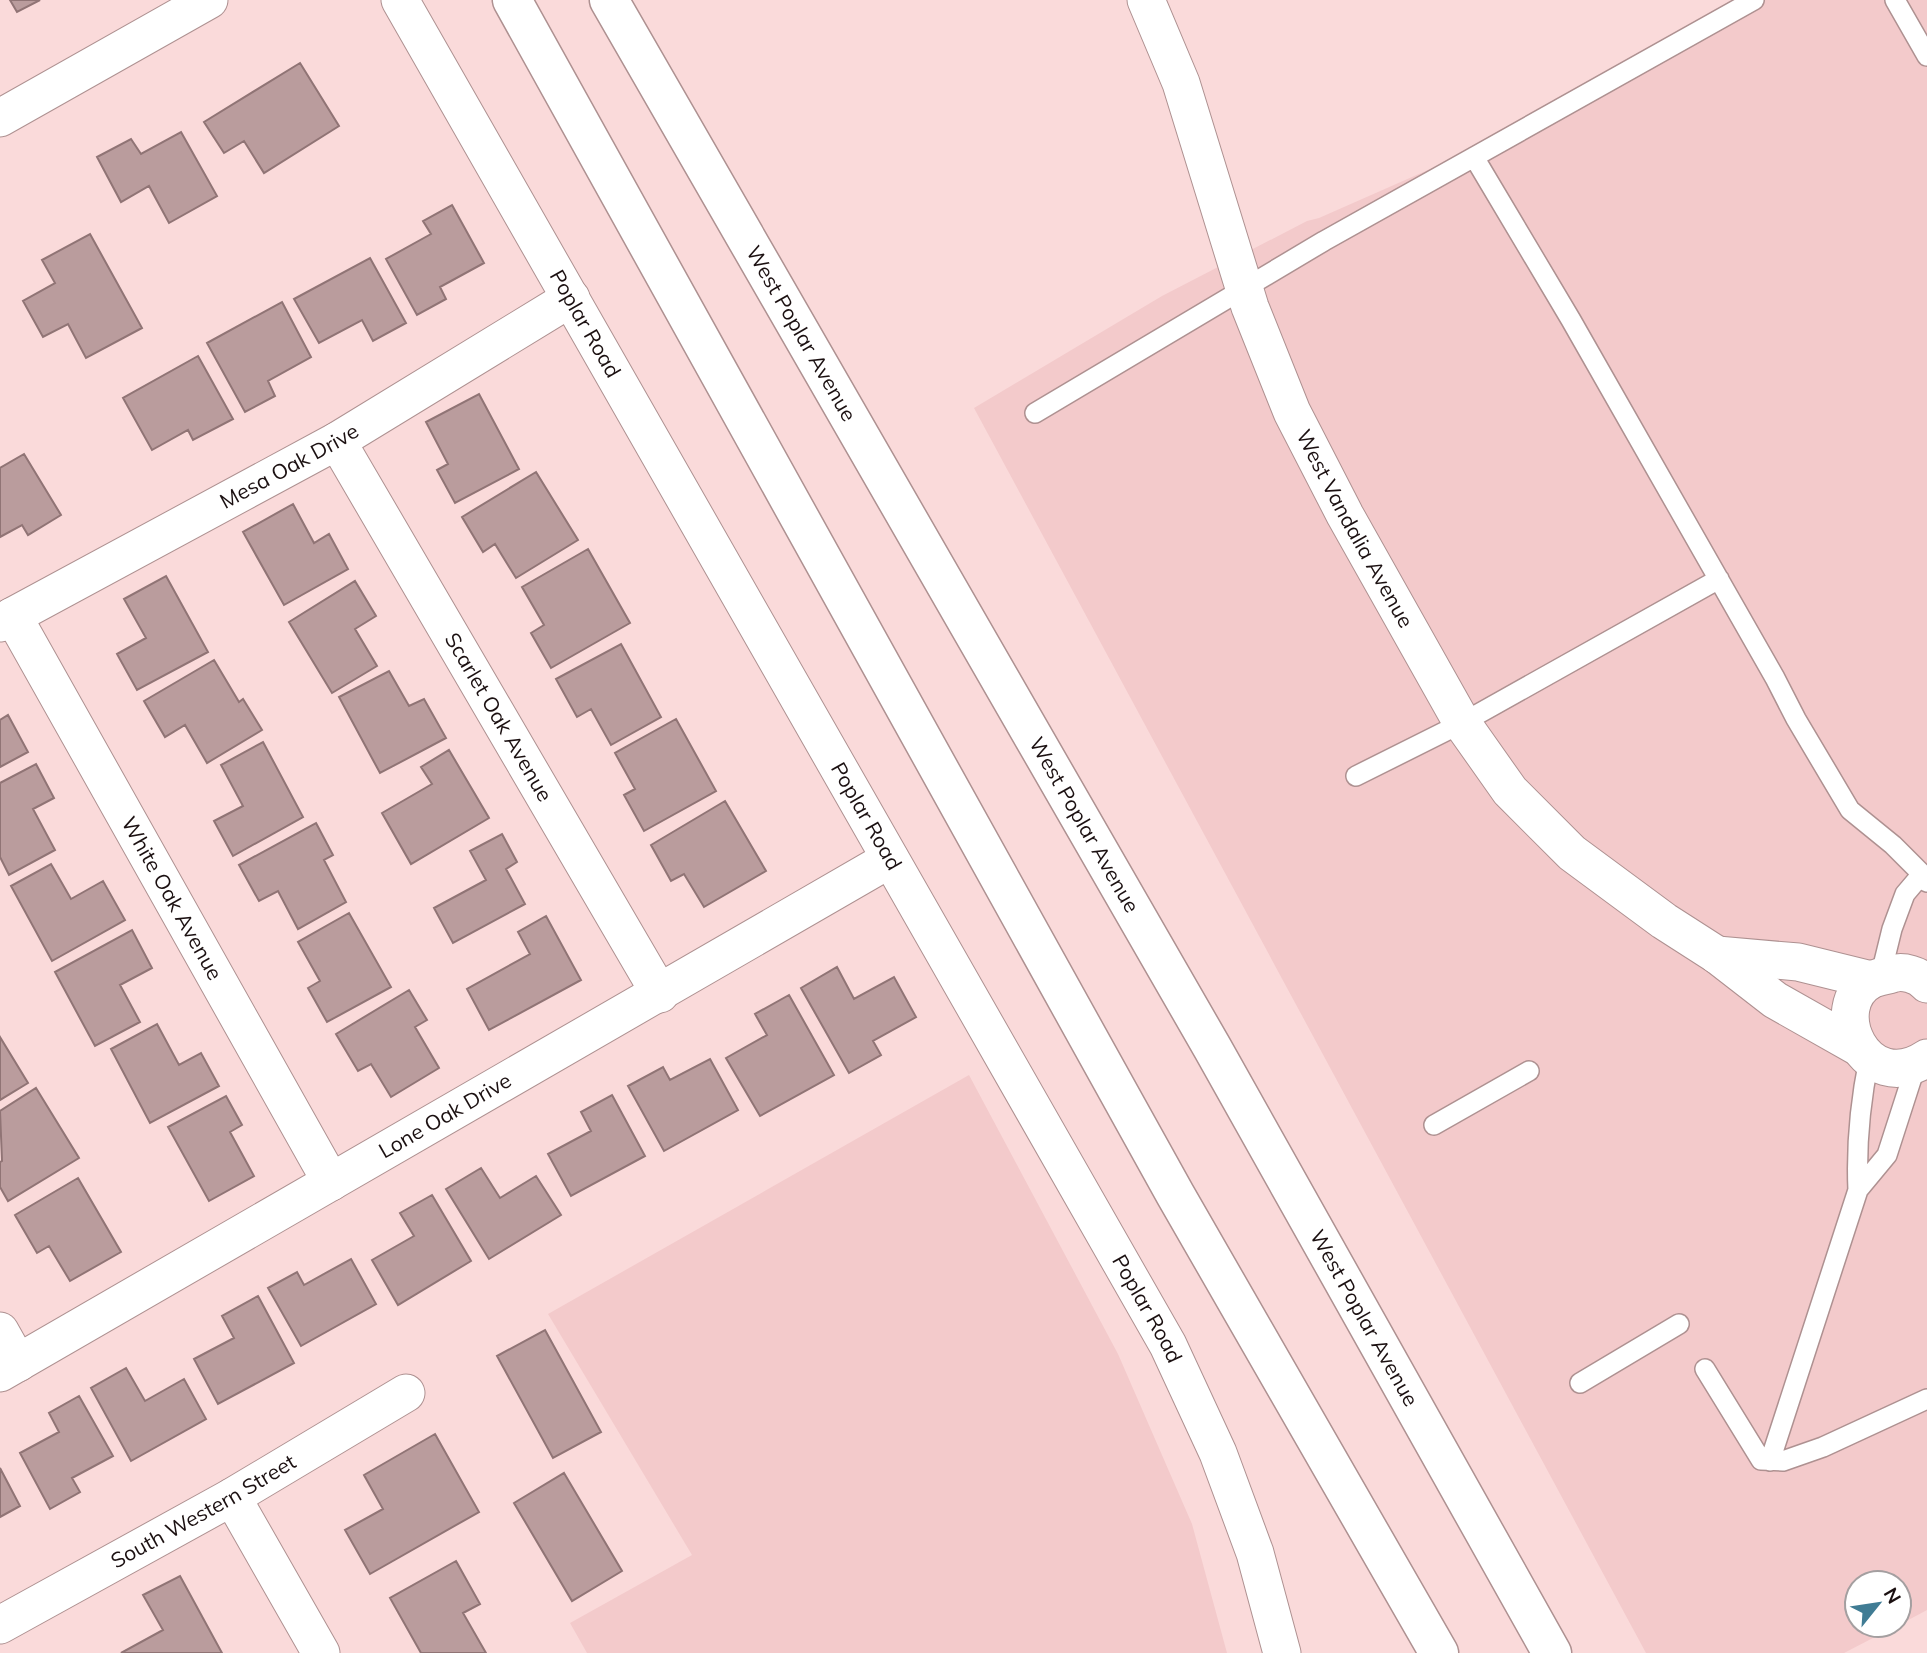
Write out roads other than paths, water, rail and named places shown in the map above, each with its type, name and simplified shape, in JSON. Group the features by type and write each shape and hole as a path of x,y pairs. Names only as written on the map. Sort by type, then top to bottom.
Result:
{"main road":[{"path":"512,0 1175,1194 1438,1653"},
{"name":"West Poplar Avenue","path":"608,0 1213,1049 1552,1653"}],"street":[{"path":"0,118 209,0"},
{"name":"Poplar Road","path":"400,0 1168,1345 1219,1453 1255,1553 1282,1653"},
{"name":"West Vandalia Avenue","path":"1146,0 1181,83 1245,288 1298,424 1345,515 1462,723 1510,791 1572,853 1775,1000 1884,1066 1900,1068 1922,1062"},
{"name":"Mesa Oak Drive","path":"6,620 337,441 571,299"},
{"name":"Scarlet Oak Avenue","path":"337,441 660,994"},
{"name":"White Oak Avenue","path":"6,620 331,1182"},
{"name":"Lone Oak Drive","path":"9,1368 890,859"},
{"name":"West Vandalia Avenue","path":"1717,956 1798,962 1875,979 1897,972 1911,974 1927,984"},
{"path":"1863,1053 1851,1032 1850,1015 1861,989 1875,979"},
{"path":"0,1331 9,1368"},
{"name":"South Western Street","path":"0,1625 232,1497 406,1393"},
{"path":"232,1497 321,1653"}],"lane":[{"path":"1035,413 1245,288 1754,0"},
{"path":"1895,0 1927,56"},
{"path":"1474,157 1566,312 1850,810 1893,845 1925,878 1905,894 1875,979"},
{"path":"1356,776 1462,723 1719,579"},
{"path":"1770,1461 1858,1190 1856,1148 1863,1053"},
{"path":"1858,1190 1887,1155 1922,1062"},
{"path":"1434,1125 1529,1072"},
{"path":"1580,1383 1679,1324"},
{"path":"1705,1369 1761,1460 1783,1461 1824,1447 1927,1399"}]}
